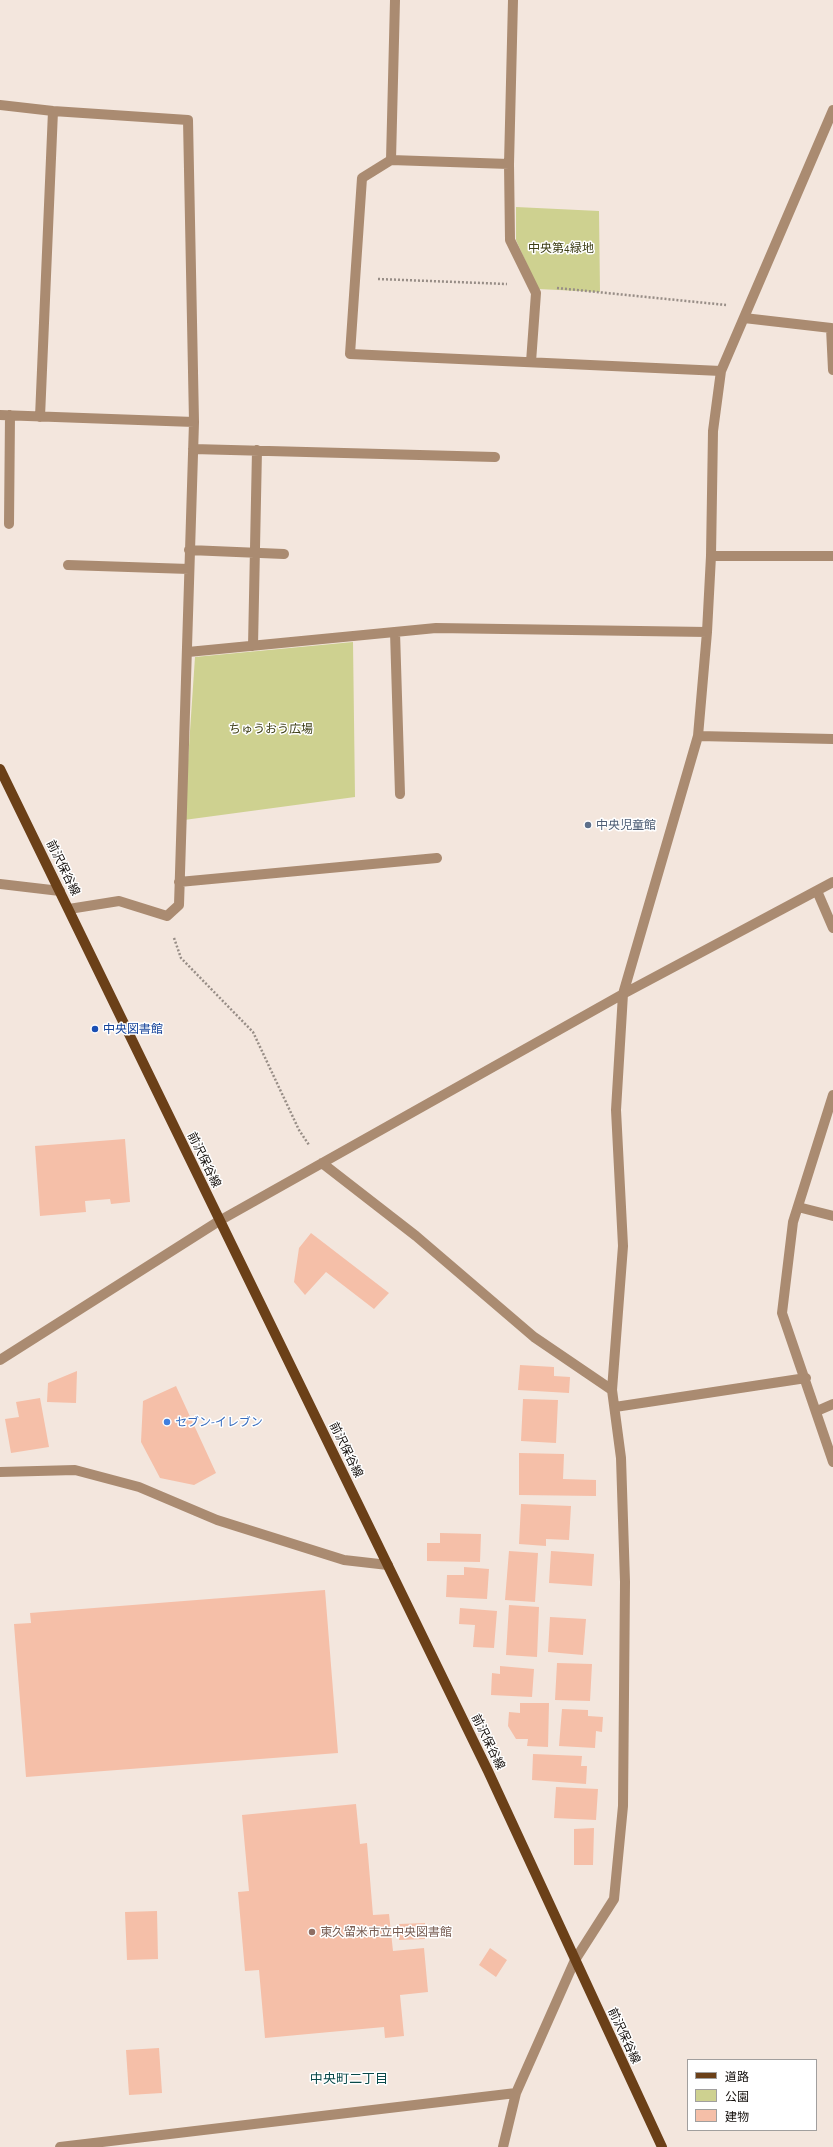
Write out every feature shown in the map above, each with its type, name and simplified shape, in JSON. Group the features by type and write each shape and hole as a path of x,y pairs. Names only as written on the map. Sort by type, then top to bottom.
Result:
{"main road":[{"name":"前沢保谷線","path":"0,769 488,1771 662,2147"}],"street":[{"path":"391,160 395,0"},
{"path":"513,0 509,164 510,240 536,293 531,362"},
{"path":"0,105 53,111 188,120 194,422 179,905 167,916 119,901 68,910"},
{"path":"503,2147 516,2094 575,1960 614,1899 623,1806 625,1582 621,1458 612,1390 623,1246 616,1110 623,994 698,736 712,556 713,431 721,371 833,110"},
{"path":"40,417 53,111"},
{"path":"509,164 391,160 362,178 350,354 721,371"},
{"path":"744,318 831,328 833,370"},
{"path":"9,524 5,415 194,422"},
{"path":"193,449 495,458"},
{"path":"253,646 257,450"},
{"path":"189,550 284,554"},
{"path":"712,556 833,556"},
{"path":"68,565 189,569"},
{"path":"188,652 436,628 707,632"},
{"path":"395,632 400,794"},
{"path":"698,736 833,739"},
{"path":"179,882 437,858"},
{"path":"0,1360 219,1221 623,994 833,882"},
{"path":"0,884 60,891"},
{"path":"817,891 833,928"},
{"path":"833,1095 793,1222 782,1313 806,1378 833,1462"},
{"path":"322,1163 416,1236 534,1337 612,1390"},
{"path":"798,1207 833,1216"},
{"path":"615,1407 806,1378"},
{"path":"817,1411 833,1404"},
{"path":"0,1472 75,1470 139,1487 217,1520 344,1560 388,1565"},
{"path":"60,2147 516,2094"}],"path":[{"path":"167,916 181,958 253,1032 299,1130 322,1163"}],"green space":[{"name":"中央第4緑地","path":"516,207 599,211 600,292 538,289 516,240"},
{"name":"ちゅうおう広場","path":"353,642 355,797 184,820 195,657"}],"building":[{"path":"125,1139 130,1202 111,1204 110,1199 85,1201 86,1212 40,1216 35,1146"},
{"path":"311,1233 389,1293 374,1309 326,1272 305,1295 294,1282 299,1248"},
{"path":"520,1365 554,1367 554,1376 570,1377 569,1393 518,1390"},
{"path":"77,1371 76,1403 47,1402 48,1383"},
{"name":"セブン-イレブン","path":"176,1386 216,1473 194,1485 160,1478 141,1442 143,1401"},
{"path":"40,1398 49,1447 11,1453 5,1419 19,1417 16,1402"},
{"path":"523,1399 558,1400 556,1443 521,1441"},
{"path":"519,1453 564,1454 563,1479 596,1480 596,1496 519,1495"},
{"path":"521,1504 571,1506 569,1540 546,1539 546,1546 519,1544"},
{"path":"440,1533 481,1534 480,1562 427,1561 427,1543 440,1543"},
{"path":"509,1551 538,1553 535,1602 505,1600"},
{"path":"551,1551 594,1554 592,1586 549,1583"},
{"path":"464,1567 489,1569 487,1599 446,1597 447,1575 464,1575"},
{"path":"325,1590 338,1753 26,1777 14,1624 31,1623 30,1613"},
{"path":"509,1605 539,1607 537,1657 506,1655"},
{"path":"460,1608 497,1611 494,1648 473,1647 475,1625 459,1624"},
{"path":"550,1617 586,1619 583,1655 548,1652"},
{"path":"557,1663 592,1664 590,1701 555,1700"},
{"path":"500,1666 534,1669 532,1697 491,1695 492,1673 500,1674"},
{"path":"520,1703 549,1703 548,1747 527,1746 528,1739 516,1739 508,1726 509,1712 520,1713"},
{"path":"562,1709 588,1710 588,1716 603,1717 602,1732 596,1731 595,1748 559,1746"},
{"path":"533,1754 582,1756 581,1766 587,1766 586,1784 532,1780"},
{"path":"556,1787 598,1789 596,1820 554,1818"},
{"path":"356,1804 360,1844 367,1843 373,1915 389,1914 393,1951 424,1948 428,1992 400,1995 404,2036 385,2038 384,2027 265,2038 259,1970 245,1971 238,1892 249,1891 242,1815"},
{"path":"594,1828 593,1865 574,1865 574,1829"},
{"path":"157,1911 158,1959 127,1960 125,1912"},
{"path":"425,1923 425,1939 399,1940 399,1924"},
{"path":"490,1948 507,1960 496,1977 479,1965"},
{"path":"159,2048 162,2093 129,2095 126,2050"}],"place":[{"name":"中央児童館","path":"588,825"},
{"name":"中央図書館","path":"95,1029"},
{"name":"セブン-イレブン","path":"167,1422"},
{"name":"東久留米市立中央図書館","path":"312,1932"}],"district":[{"name":"中央町二丁目","path":"349,2079"}]}
